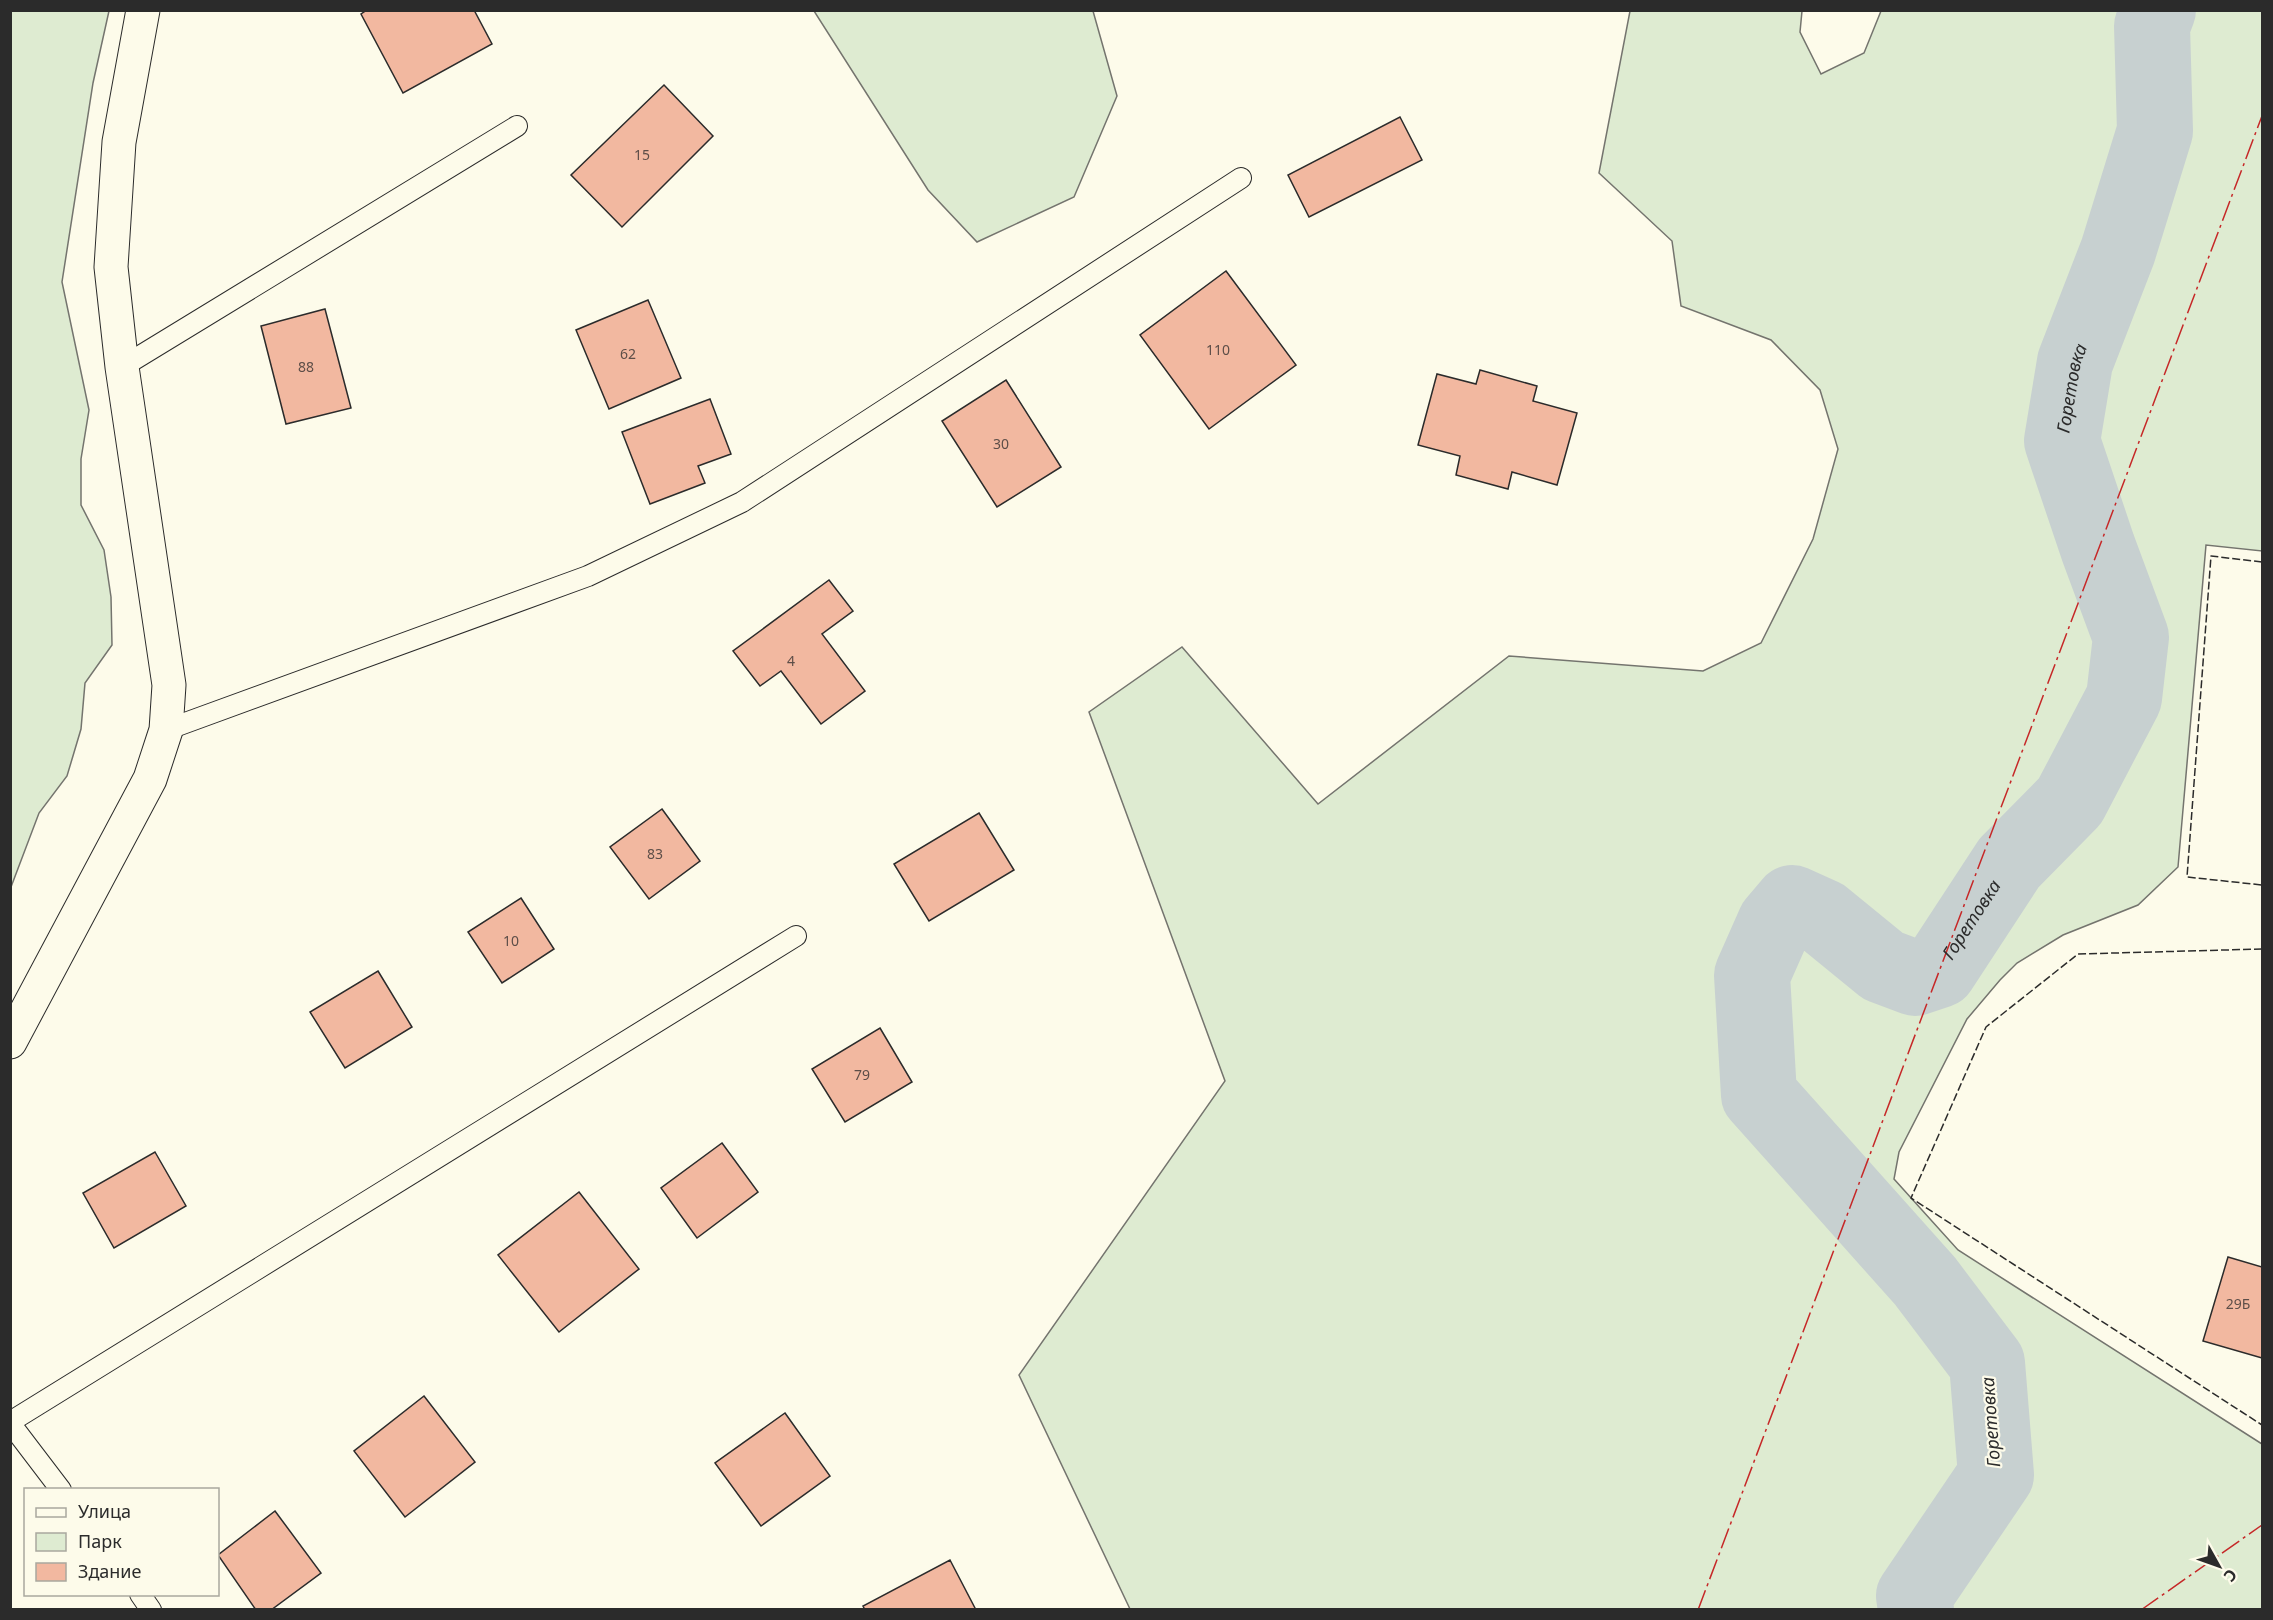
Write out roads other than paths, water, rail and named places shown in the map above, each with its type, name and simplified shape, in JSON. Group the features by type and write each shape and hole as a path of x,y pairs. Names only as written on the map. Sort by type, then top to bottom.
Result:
{"street":[{"path":"10,1042 150,779 166,730 169,685 122,367 111,267 119,142 143,10"}],"lane":[{"path":"122,367 517,126"},
{"path":"166,730 588,576 742,502 1241,178"},
{"path":"59,1488 10,1423 796,936"},
{"path":"141,1596 151,1610"}],"waterway":[{"name":"Горетовка","path":"1916,1610 1914,1596 1996,1475 1987,1363 1925,1281 1759,1095 1752,975 1775,923 1792,903 1823,917 1883,966 1915,978 1939,970 2009,863 2070,801 2124,698 2131,637 2062,441 2075,362 2118,251 2155,131 2152,26 2158,10"}]}
